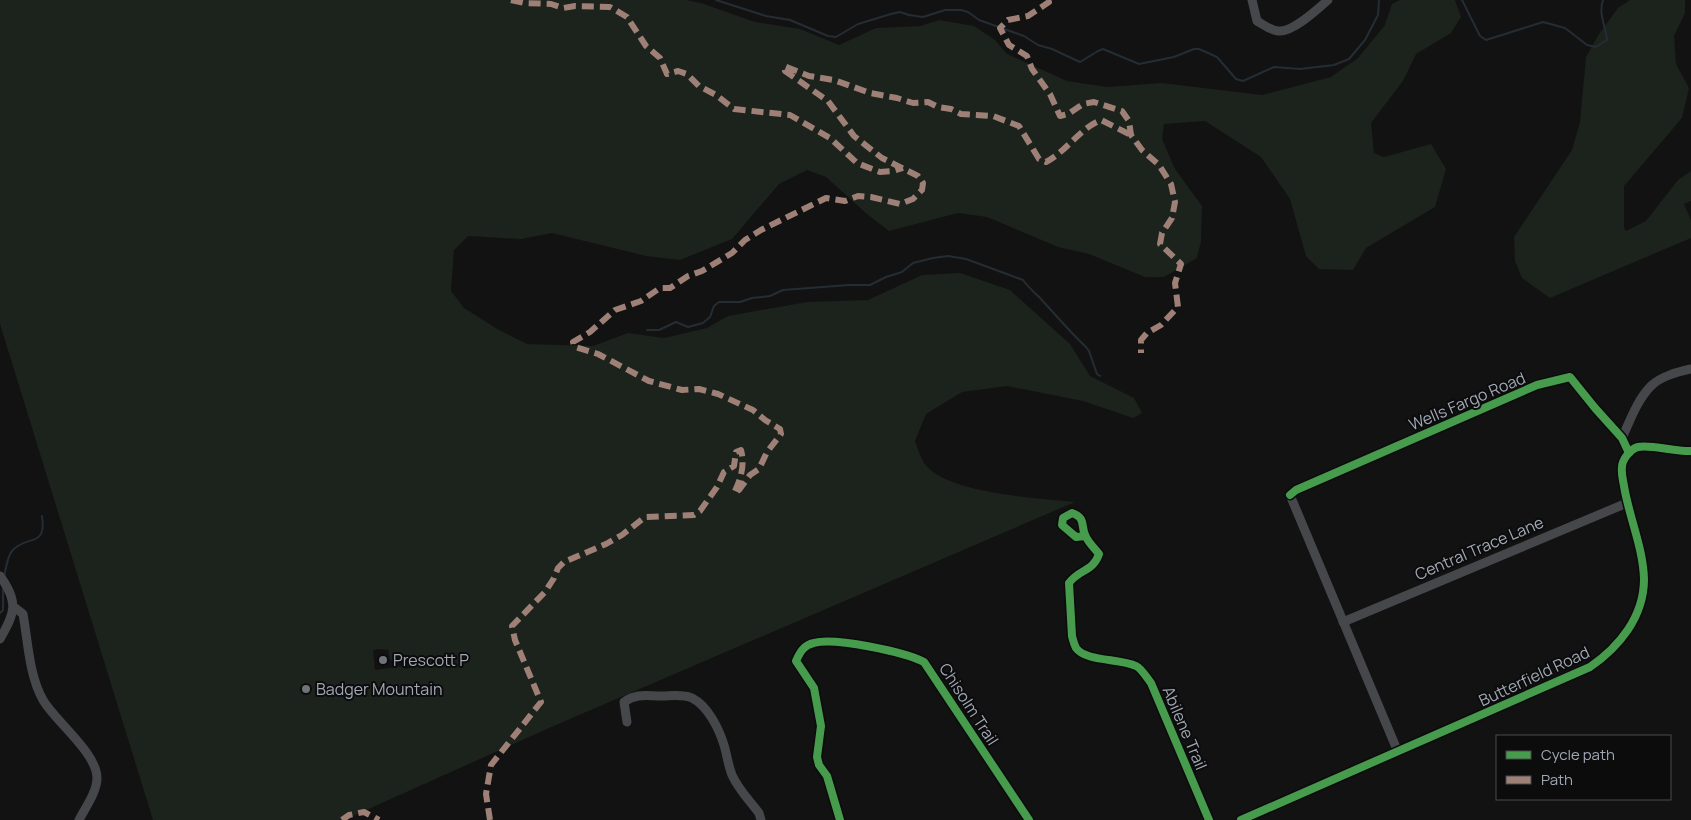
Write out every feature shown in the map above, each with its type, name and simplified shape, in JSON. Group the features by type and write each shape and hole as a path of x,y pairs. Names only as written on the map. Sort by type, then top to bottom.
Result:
{"street":[{"path":"1252,0 1257,20 1272,30 1281,32 1309,18 1328,0"},
{"path":"1622,438 1639,403 1652,385 1671,374 1691,369"},
{"name":"Wells Fargo Road","path":"1398,752 1290,495 1296,490 1537,385 1570,378 1594,408 1622,438 1629,453"},
{"path":"1629,453 1637,447 1691,451"},
{"name":"Butterfield Road","path":"1241,820 1590,667 1607,655 1618,644 1634,620 1642,595 1644,579 1638,539 1627,503 1622,467 1629,453"},
{"name":"Central Trace Lane","path":"1343,622 1627,503"},
{"name":"Abilene Trail","path":"1085,536 1099,554 1096,563 1073,577 1069,583 1072,636 1077,649 1086,655 1123,661 1138,666 1151,684 1209,820"},
{"path":"0,576 8,587 14,607 10,622 0,639"},
{"path":"14,607 23,614 34,680 43,700 94,763 97,778 93,792 79,820"},
{"name":"Chisolm Trail","path":"840,820 827,776 819,765 817,757 821,726 814,688 796,661 801,649 812,643 829,641 876,649 916,658 924,662 1029,820"},
{"path":"627,722 624,702 631,697 645,695 692,698 711,717 721,736 732,774 759,813 761,820"}],"shaded area":[{"path":"0,0 686,0 704,4 755,22 800,29 839,45 876,28 921,26 939,20 974,26 995,40 1007,54 1067,81 1107,87 1162,83 1262,95 1331,77 1358,58 1385,25 1392,4 1400,0 1455,0 1461,17 1451,33 1416,54 1403,81 1371,123 1374,153 1384,157 1431,144 1446,169 1435,207 1366,248 1353,270 1319,269 1306,256 1290,199 1261,157 1205,121 1164,124 1162,139 1175,169 1202,206 1201,241 1197,258 1164,277 1145,277 1089,254 1058,247 987,217 958,213 889,231 868,215 826,177 807,170 779,184 732,239 680,260 646,256 552,233 521,239 468,236 454,250 451,291 464,308 499,330 527,344 593,346 628,333 664,338 707,328 728,316 807,302 868,300 922,275 960,273 1010,290 1070,344 1090,376 1134,398 1142,413 1133,418 1083,401 1007,386 962,392 926,414 915,441 924,463 935,473 952,482 972,488 994,493 1075,502 549,728 344,820 153,820 0,324","holes":["377,649 388,650 390,660 402,659 402,655 408,655 410,668 405,669 404,666 375,670 373,651"]},
{"path":"1630,0 1685,0 1685,13 1674,36 1676,64 1689,88 1682,118 1624,186 1624,228 1626,231 1646,221 1678,180 1691,171 1691,201 1684,204 1691,220 1691,238 1550,298 1522,278 1515,261 1514,237 1572,150 1580,122 1586,57 1599,34 1618,8"}],"waterway":[{"path":"716,0 766,16 790,20 828,36 836,37 858,24 900,12 923,17 945,10 961,10 968,12 979,20 1024,36 1038,45 1052,49 1080,62 1103,49 1139,64 1174,57 1194,49 1199,49 1217,57 1236,79 1243,81 1274,67 1300,69 1334,65 1349,59 1365,40 1378,15 1379,0"},
{"path":"1462,0 1480,36 1486,40 1543,22 1565,28 1587,45 1596,47 1607,40 1601,10 1603,0"},
{"path":"647,330 659,330 676,322 688,327 703,323 710,317 714,306 719,302 740,302 752,298 770,296 783,290 870,285 902,272 913,263 948,256 966,259 1023,280 1086,347 1097,374 1100,376"},
{"path":"4,577 12,551 23,543 34,540 41,533 43,526 42,516"},
{"path":"0,613 3,610 3,589"}],"marked path":[{"path":"511,0 524,3 551,4 563,8 575,6 610,7 627,17 646,46 660,58 667,74 678,71 687,74 699,86 716,95 734,109 790,115 830,138 857,163 880,172 903,168"},
{"path":"1048,0 1049,2 1028,16 1008,20 1000,28 1009,45 1027,56 1032,69 1050,94 1060,116 1068,114 1083,104 1094,102 1122,111 1129,121 1131,135 1142,150 1159,165 1171,184 1175,202 1172,218 1162,233 1160,244 1181,264 1175,283 1178,307 1161,325 1147,333 1141,340 1141,353"},
{"path":"490,820 486,794 491,765 541,702 515,640 512,626 545,592 558,568 564,562 606,544 622,535 645,517 694,515 700,511 717,487 724,472 734,466 736,452 741,450 742,472 734,493 739,490 750,475 759,469 767,452 781,434 780,429 753,410 718,394 699,389 682,390 649,381 598,354 575,347 573,342 590,332 615,310 641,301 660,288 670,288 688,276 702,271 732,253 745,240 761,230 826,198 845,201 858,196 871,197 900,204 913,199 922,190 923,183 918,176 882,158 854,136 828,101 785,71 784,66 809,76 834,80 870,93 913,103 928,102 961,114 993,116 1019,126 1039,159 1046,162 1086,129 1101,120 1131,135"},
{"path":"342,820 349,815 364,812 379,820"}],"cycle path":[{"path":"1290,495 1296,490 1537,385 1570,377 1622,438 1629,453"},
{"path":"1241,820 1590,667 1601,659 1628,630 1640,606 1643,593 1643,567 1639,544 1626,498 1622,469 1623,461 1629,452 1643,446 1691,451"},
{"path":"1085,536 1076,537 1062,525 1063,518 1072,513 1080,517 1086,537 1099,554 1090,567 1073,578 1069,583 1072,636 1075,646 1087,656 1136,666 1151,683 1209,820"},
{"path":"840,820 827,776 819,765 817,757 821,726 814,688 796,661 805,647 814,643 837,642 869,646 902,654 924,662 1029,820"}],"place":[{"name":"Prescott P","path":"383,660"},
{"name":"Badger Mountain","path":"306,689"}]}
